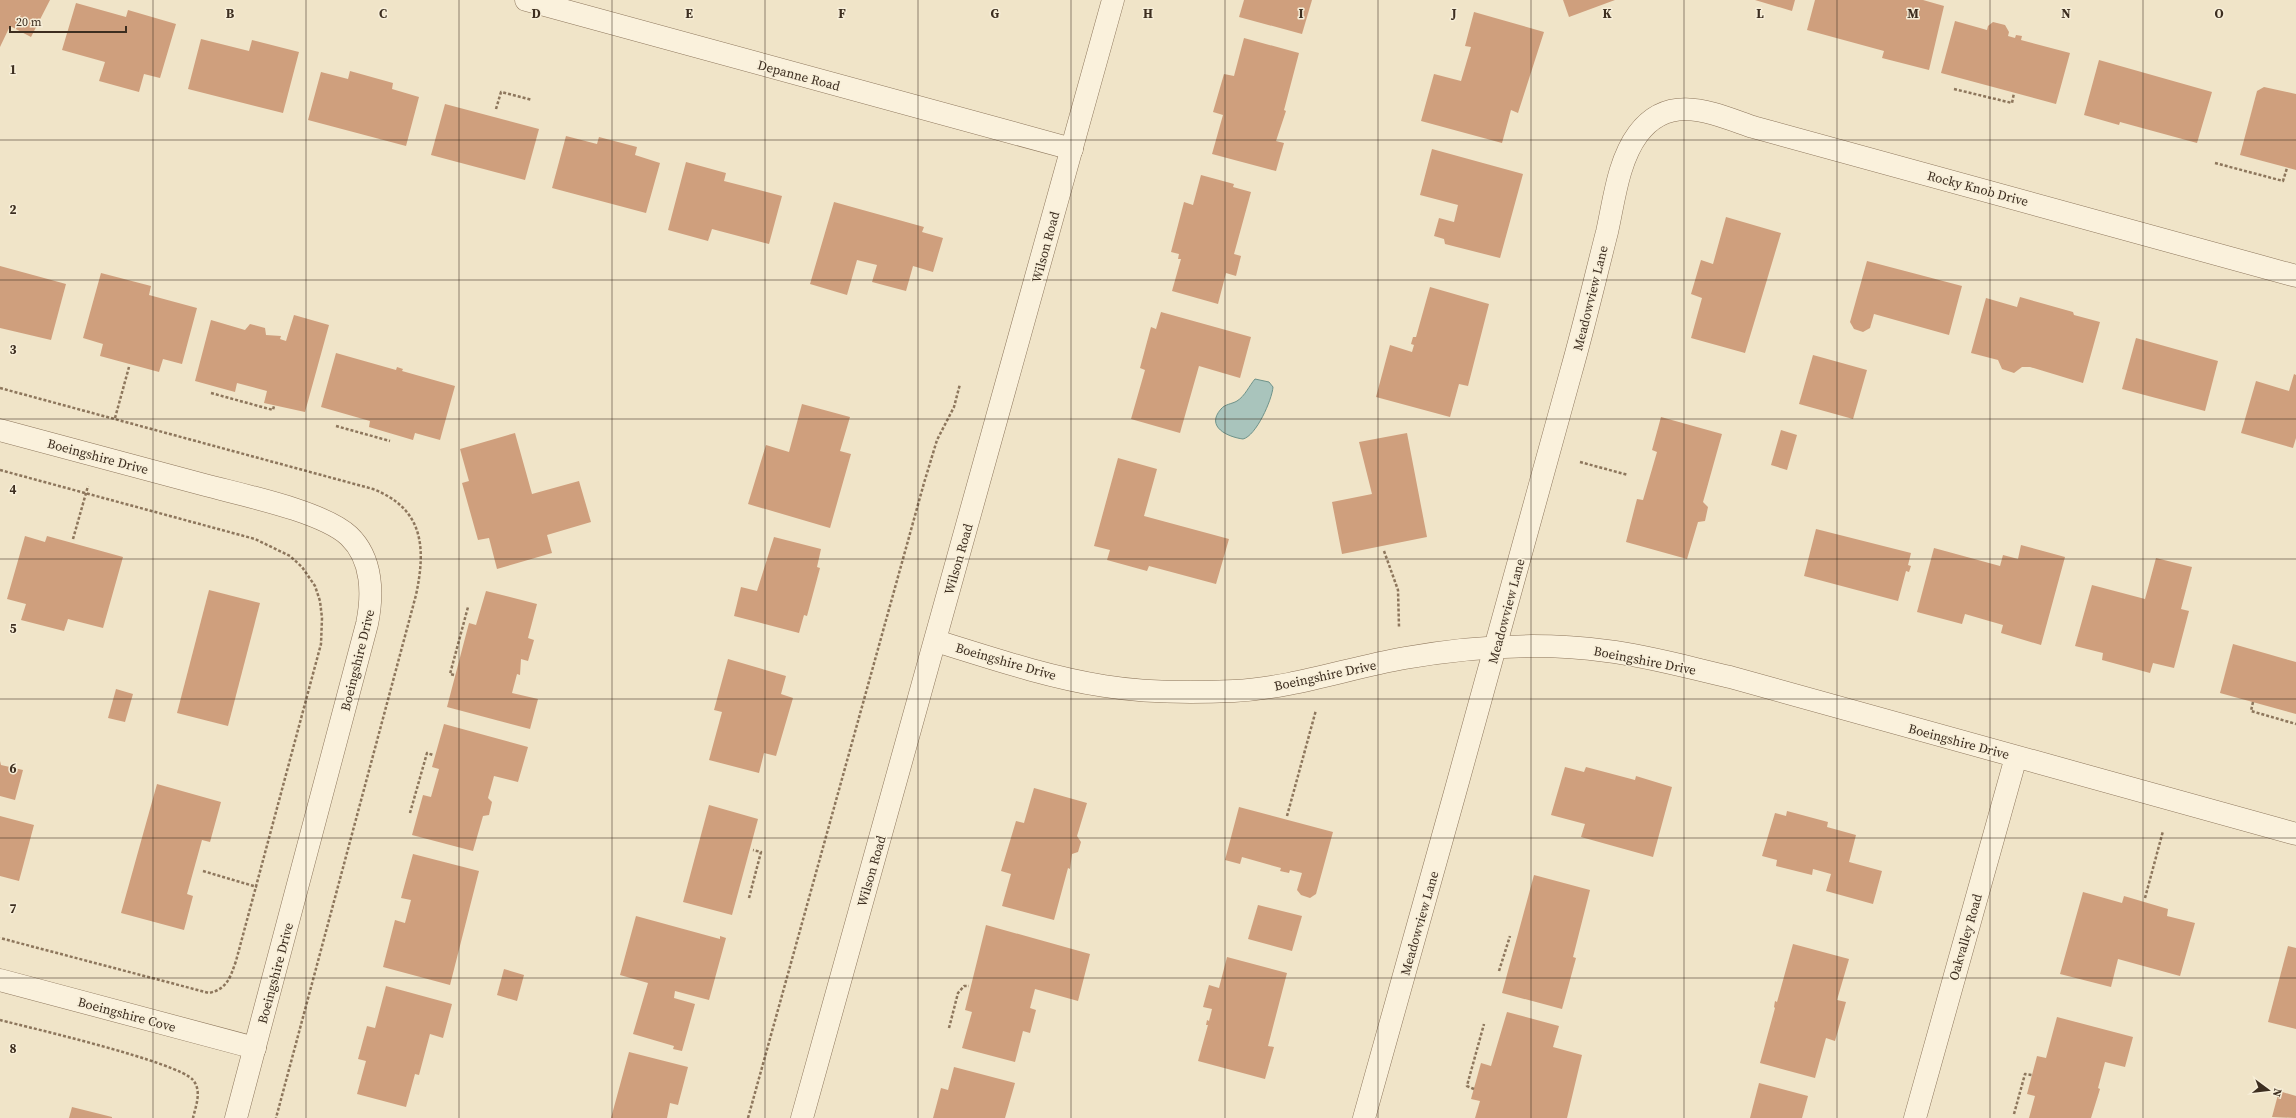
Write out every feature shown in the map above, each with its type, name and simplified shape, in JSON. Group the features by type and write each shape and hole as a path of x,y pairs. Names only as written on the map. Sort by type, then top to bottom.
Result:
{"street":[{"name":"Depanne Road","path":"526,0 1072,149"},
{"name":"Wilson Road","path":"802,1118 936,641 1113,0"},
{"name":"Rocky Knob Drive","path":"1659,113 1682,108 1713,113 1753,127 2296,276"},
{"name":"Meadowview Lane","path":"1364,1118 1497,646 1591,297 1624,160 1638,134 1659,113"},
{"name":"Boeingshire Drive","path":"0,430 265,501 332,524 349,536 357,546 368,568 371,604 367,624 236,1118"},
{"name":"Boeingshire Drive","path":"936,641 1034,671 1104,686 1151,691 1236,691 1322,678 1403,658 1497,646 1559,647 1605,651 1666,662 1730,678 2296,834"},
{"name":"Oakvalley Road","path":"1915,1118 2016,757"},
{"name":"Boeingshire Cove","path":"0,980 255,1048"}],"path":[{"path":"1954,89 2012,103 2014,93"},
{"path":"496,109 501,92 532,100"},
{"path":"2215,163 2283,181 2287,168"},
{"path":"115,418 129,367"},
{"path":"748,1118 924,483 937,440 954,407 960,384"},
{"path":"0,388 348,481 386,494 403,506 414,521 420,540 422,560 416,595 276,1118"},
{"path":"212,393 273,410 274,406"},
{"path":"336,426 390,441"},
{"path":"1549,453 1628,475"},
{"path":"73,540 97,456"},
{"path":"0,470 255,539 290,556 302,567 315,586 320,601 322,618 321,644 257,887 226,986 220,991 209,993 0,938"},
{"path":"1384,551 1398,590 1398,617 1403,658"},
{"path":"454,675 450,674 468,607"},
{"path":"1287,816 1315,717 1322,678"},
{"path":"2253,702 2251,711 2296,724"},
{"path":"410,813 427,753 433,755"},
{"path":"2145,898 2172,800"},
{"path":"749,898 761,852 753,850"},
{"path":"204,872 257,887"},
{"path":"1499,971 1510,936"},
{"path":"949,1028 958,993 964,986 968,986"},
{"path":"0,1020 154,1062 187,1074 197,1089 198,1098 193,1118"},
{"path":"1474,1089 1467,1086 1484,1024"},
{"path":"2014,1114 2026,1074 2032,1075"}],"water":[{"path":"1255,379 1269,382 1273,387 1270,400 1258,425 1248,436 1243,439 1231,436 1220,430 1216,421 1217,415 1221,409 1240,399"}],"building":[{"path":"0,0 50,0 31,37 10,26 0,47"},
{"path":"1244,0 1312,0 1302,34 1239,17"},
{"path":"1563,0 1615,0 1569,17"},
{"path":"1755,0 1795,0 1792,11"},
{"path":"1815,0 1923,0 1944,6 1929,70 1882,58 1884,51 1807,30"},
{"path":"76,3 126,17 128,10 176,24 160,78 144,74 139,92 99,81 105,62 62,50"},
{"path":"1474,12 1544,32 1518,113 1511,110 1502,143 1421,121 1434,74 1461,81 1471,47 1465,46"},
{"path":"1955,21 1987,30 1988,26 1993,22 2005,25 2009,32 2008,36 2015,38 2016,35 2022,36 2021,40 2070,53 2056,104 1941,73"},
{"path":"1244,38 1299,53 1284,110 1286,111 1276,141 1284,143 1276,171 1212,154 1223,115 1213,112 1224,74 1234,76"},
{"path":"201,39 249,51 252,40 299,52 283,113 188,89"},
{"path":"2099,60 2212,92 2197,143 2120,122 2119,125 2084,115"},
{"path":"350,71 393,83 392,89 419,97 406,146 308,120 321,72 348,79"},
{"path":"2264,87 2296,94 2296,170 2240,155 2257,91"},
{"path":"445,104 539,129 525,180 431,155"},
{"path":"566,136 597,144 599,137 637,147 635,155 660,163 646,213 552,188"},
{"path":"1432,149 1523,174 1500,258 1445,244 1444,239 1434,236 1439,218 1454,222 1458,205 1420,195"},
{"path":"686,162 726,173 724,181 782,196 769,244 712,229 708,241 668,230"},
{"path":"1201,175 1234,184 1233,187 1251,192 1234,254 1241,256 1236,276 1226,273 1218,304 1172,291 1181,259 1178,259 1179,254 1171,252 1184,202 1193,205"},
{"path":"834,202 924,227 922,232 943,238 933,272 913,266 906,291 872,282 877,265 857,260 847,295 810,284"},
{"path":"1726,217 1781,233 1745,353 1691,338 1702,298 1691,294 1701,260 1713,264"},
{"path":"1867,261 1962,286 1949,335 1874,314 1870,328 1863,332 1854,329 1850,322"},
{"path":"0,266 66,284 51,340 0,328"},
{"path":"101,273 151,286 149,295 197,308 182,364 163,359 159,372 100,356 103,344 83,338"},
{"path":"1430,287 1489,304 1468,386 1459,384 1450,417 1376,397 1390,345 1412,352 1414,345 1411,344 1413,337 1416,337"},
{"path":"2020,297 2073,312 2074,315 2100,322 2083,383 2030,367 2022,367 2014,373 2002,369 1998,360 1971,353 1986,298 2017,307"},
{"path":"1161,312 1251,337 1240,378 1199,366 1180,433 1131,419 1145,370 1140,368 1151,327 1156,329"},
{"path":"294,315 329,325 305,412 264,403 267,391 237,383 235,392 195,381 211,320 245,330 250,324 265,328 266,335 281,336 280,339 286,341"},
{"path":"2136,338 2218,361 2205,411 2122,389"},
{"path":"336,353 396,370 397,367 403,369 402,371 455,386 440,440 415,433 413,440 369,427 370,421 321,407"},
{"path":"1813,355 1867,370 1853,419 1799,404"},
{"path":"2294,374 2296,375 2296,438 2293,448 2241,433 2256,381 2289,391"},
{"path":"802,404 850,417 840,451 851,454 830,528 748,504 766,445 789,452"},
{"path":"1661,417 1722,434 1703,502 1708,507 1705,521 1698,522 1687,559 1626,542 1637,499 1643,500 1657,452 1652,450"},
{"path":"1781,430 1797,435 1787,470 1771,465"},
{"path":"515,433 532,494 579,481 591,522 547,535 552,553 497,569 489,538 478,540 462,483 469,481 460,449"},
{"path":"1407,433 1427,537 1342,554 1332,502 1372,494 1359,442"},
{"path":"1118,458 1157,469 1144,516 1229,539 1216,584 1149,566 1147,571 1107,560 1110,550 1094,546"},
{"path":"1816,529 1911,553 1908,565 1911,566 1909,572 1906,571 1898,601 1804,576"},
{"path":"25,536 45,542 47,536 123,557 103,628 68,619 64,631 21,620 26,604 7,599"},
{"path":"774,537 821,549 817,567 820,568 807,616 804,615 799,633 734,616 741,587 757,591"},
{"path":"2021,545 2065,557 2041,645 2001,633 2003,625 1965,614 1962,624 1917,612 1934,548 2000,566 2003,555 2018,559"},
{"path":"2156,558 2192,567 2181,609 2189,611 2174,668 2153,663 2150,673 2102,660 2103,653 2075,646 2092,585 2145,599"},
{"path":"209,590 260,603 228,726 177,713"},
{"path":"486,591 537,604 528,638 534,640 528,661 521,659 520,675 517,674 512,693 538,699 530,729 447,707 469,623 476,625"},
{"path":"2233,644 2296,662 2296,714 2220,693"},
{"path":"728,659 786,676 781,694 793,698 776,756 764,753 759,773 709,760 722,712 714,710"},
{"path":"116,689 133,694 125,722 108,718"},
{"path":"444,724 528,747 518,782 494,776 488,798 492,802 489,815 483,816 473,851 412,835 423,795 431,797 439,769 432,767"},
{"path":"0,761 1,765 23,770 15,800 0,796"},
{"path":"1565,767 1584,772 1586,767 1635,780 1636,776 1672,787 1653,857 1581,837 1585,824 1551,815"},
{"path":"157,784 221,802 210,842 202,840 187,894 193,896 184,930 121,913"},
{"path":"1034,788 1087,803 1077,836 1081,842 1078,852 1072,854 1070,869 1068,868 1054,920 1002,906 1011,874 1001,871 1016,821 1024,823"},
{"path":"709,805 758,819 732,915 683,902"},
{"path":"1239,807 1333,832 1316,894 1310,898 1301,895 1297,890 1302,873 1290,870 1289,873 1280,871 1281,868 1242,857 1240,864 1225,860"},
{"path":"1787,811 1828,822 1827,827 1856,835 1849,862 1882,871 1873,904 1826,891 1831,874 1813,869 1812,875 1776,866 1777,860 1762,856 1775,813 1786,816"},
{"path":"0,816 34,825 19,881 0,876"},
{"path":"413,854 479,871 450,985 383,967 395,920 405,923 411,900 401,898"},
{"path":"1534,875 1590,890 1573,957 1576,958 1562,1009 1502,993"},
{"path":"2083,892 2122,903 2124,896 2168,909 2167,916 2195,923 2180,976 2118,959 2111,987 2060,974"},
{"path":"1258,905 1302,916 1292,951 1248,939"},
{"path":"636,916 720,939 720,936 726,938 709,1000 675,991 674,998 695,1004 682,1051 673,1049 674,1046 633,1034 648,983 620,975"},
{"path":"986,925 1090,954 1078,1001 1035,989 1030,1008 1036,1010 1030,1033 1023,1031 1015,1062 962,1048 972,1012 965,1010"},
{"path":"1793,944 1849,959 1837,1000 1846,1002 1835,1041 1826,1038 1815,1078 1760,1063 1775,1008 1775,1001 1777,1002"},
{"path":"2288,946 2296,948 2296,1029 2268,1022"},
{"path":"1227,957 1287,973 1268,1046 1274,1047 1265,1079 1198,1061 1208,1025 1206,1025 1207,1020 1209,1021 1212,1009 1203,1007 1209,985 1219,988"},
{"path":"504,969 524,975 517,1001 497,995"},
{"path":"386,986 452,1004 443,1038 430,1034 419,1075 415,1074 406,1107 357,1094 366,1061 358,1059 367,1026 375,1028"},
{"path":"1507,1012 1559,1026 1553,1047 1582,1055 1567,1118 1475,1118 1480,1101 1471,1099 1481,1063 1491,1066"},
{"path":"2057,1017 2133,1037 2125,1067 2105,1062 2098,1088 2100,1089 2091,1118 2029,1118 2035,1096 2027,1094 2037,1056 2046,1058"},
{"path":"629,1052 688,1067 678,1105 670,1103 667,1118 611,1118"},
{"path":"954,1067 1015,1083 1005,1118 933,1118 941,1088 948,1090"},
{"path":"1759,1083 1808,1096 1802,1118 1750,1118"},
{"path":"2279,1091 2296,1096 2296,1118 2272,1117"},
{"path":"72,1107 112,1117 112,1118 69,1118"}]}
